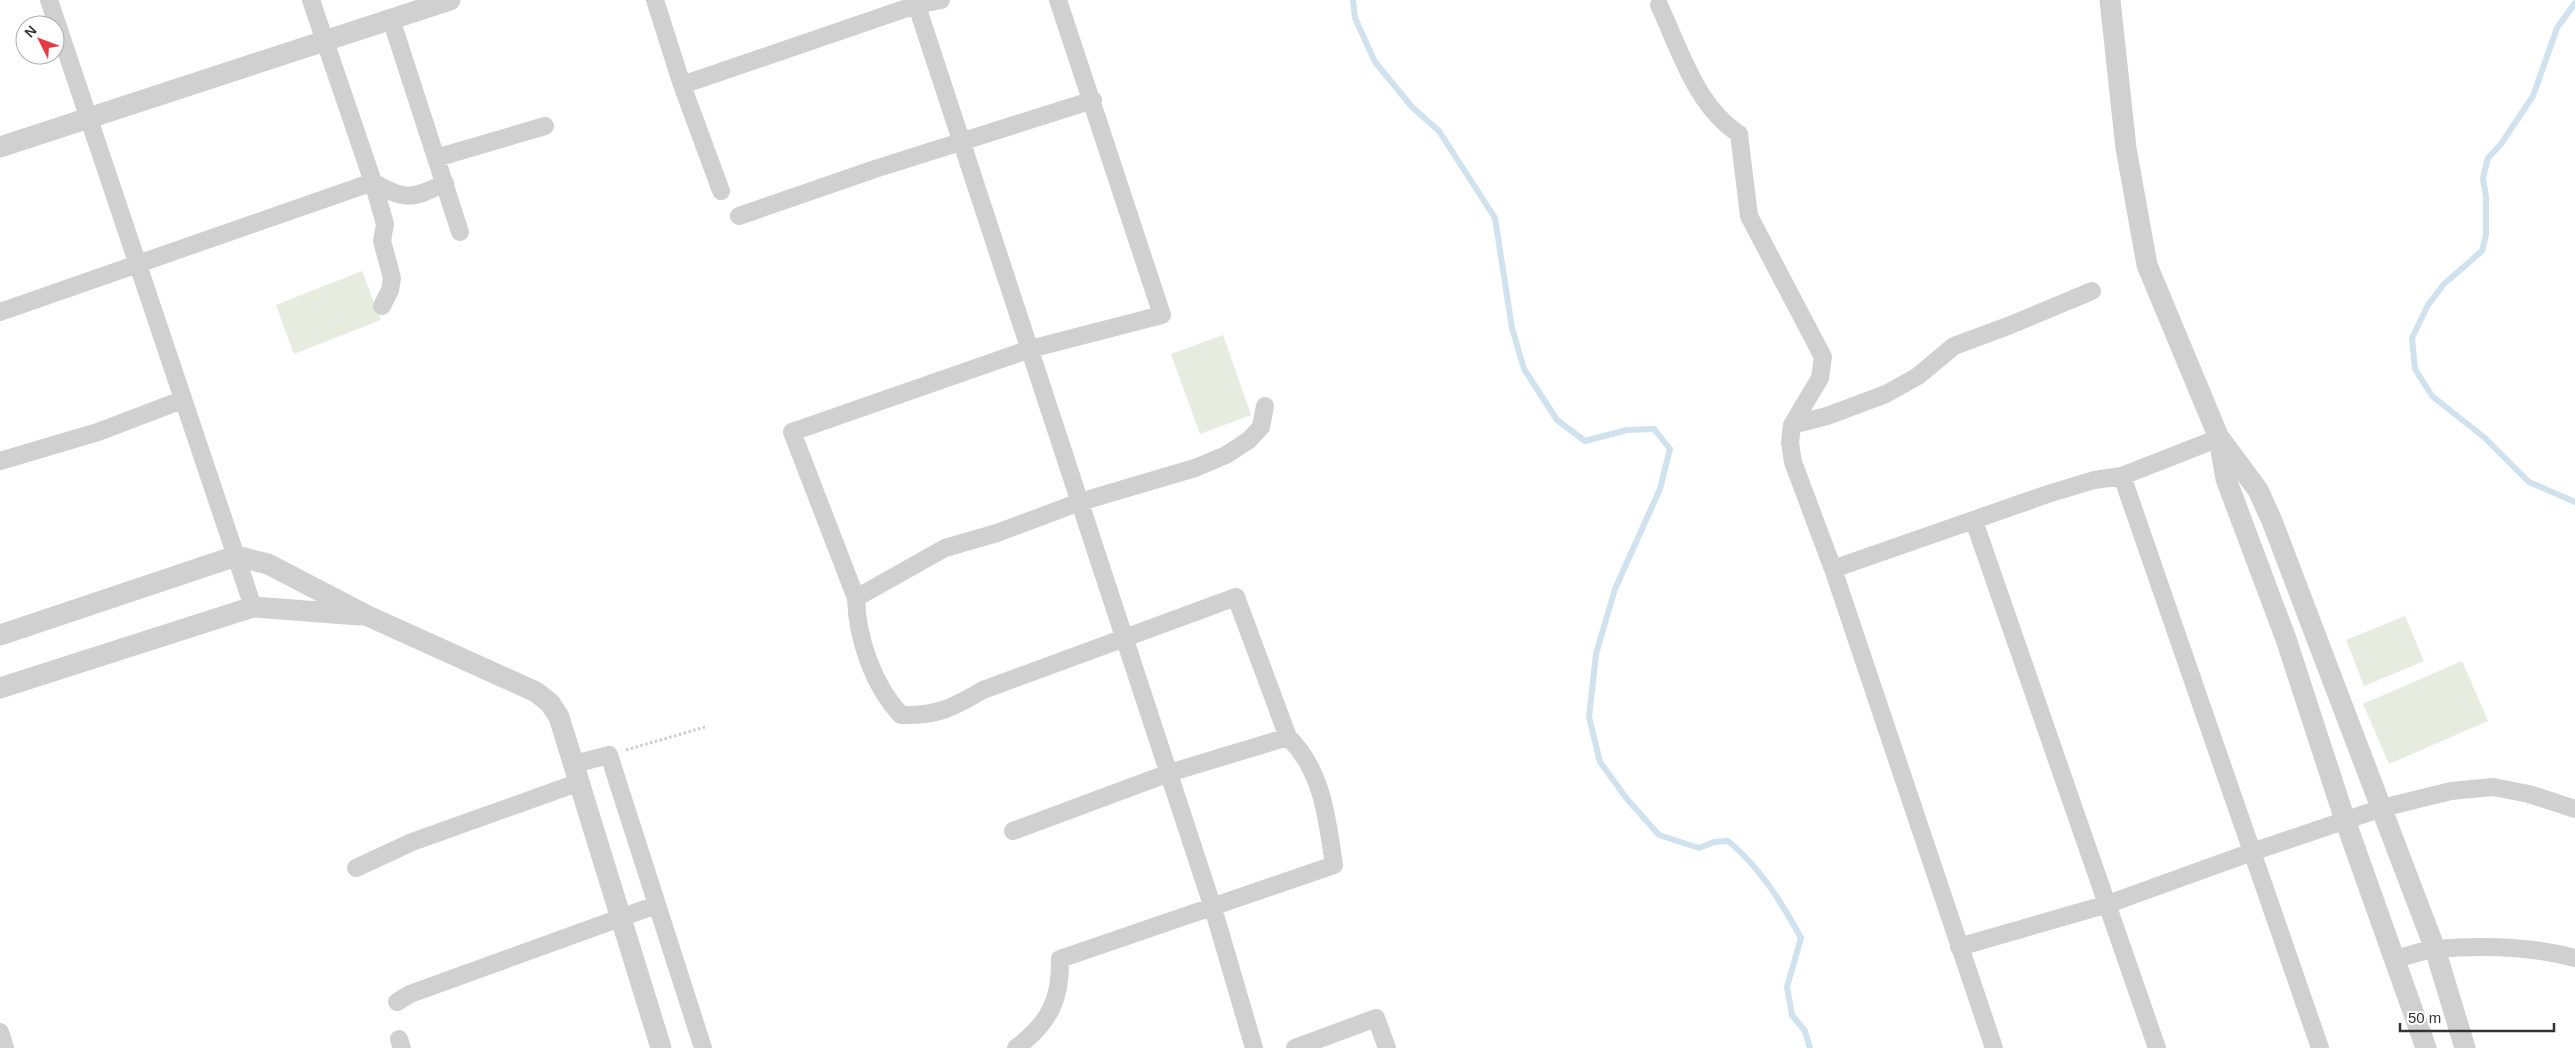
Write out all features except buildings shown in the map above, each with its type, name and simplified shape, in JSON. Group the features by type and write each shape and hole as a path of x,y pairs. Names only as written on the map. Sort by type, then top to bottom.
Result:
{"street":[{"path":"49,0 253,607"},
{"path":"311,0 373,182 385,224 382,241 392,278 390,290 382,306"},
{"path":"0,147 450,0"},
{"path":"655,0 682,85 721,191"},
{"path":"682,85 916,2 941,0"},
{"path":"1016,1048 1038,1030 1049,1017 1061,976 1060,959 1214,908 1334,865 1326,814 1315,772 1301,749 1288,736 1236,598 983,690 949,710 919,716 901,715 890,704 862,642 856,620 856,598 792,432 1030,349 1162,315 1093,100 1058,0"},
{"path":"2110,0 2126,148 2147,265 2219,438 2226,479 2286,639 2345,820 2426,1048"},
{"path":"916,2 1214,908 1254,1048"},
{"path":"1658,2 1684,64 1712,111 1723,124 1739,134 1749,216 1823,357 1820,378 1792,425 1790,443 1793,462 1833,569 1994,1048"},
{"path":"391,19 460,232"},
{"path":"739,216 963,141 1093,100"},
{"path":"436,158 544,126"},
{"path":"0,312 137,266 373,182 392,193 406,197 425,193 445,183"},
{"path":"1792,425 1827,416 1886,394 1918,376 1954,346 2092,291"},
{"path":"0,461 98,432 182,400"},
{"path":"856,598 945,548 998,533 1080,502 1160,480 1226,455 1249,440 1261,427 1265,406"},
{"path":"1833,569 2094,480 2122,476 2219,438"},
{"path":"2219,438 2258,490 2272,521 2435,949 2465,1048"},
{"path":"2122,476 2320,1048"},
{"path":"1974,522 2157,1048"},
{"path":"0,635 236,556 268,564 368,616 536,692 550,703 559,717 661,1048"},
{"path":"0,688 253,607 368,616"},
{"path":"1013,832 1169,773 1288,736"},
{"path":"356,868 412,842 577,773 609,755 703,1048"},
{"path":"1959,947 2108,904 2382,808 2451,792 2494,787 2530,794 2575,809"},
{"path":"397,1002 410,994 656,905"},
{"path":"2395,959 2435,949 2506,946 2547,950 2575,958"},
{"path":"1295,1048 1376,1018 1387,1048"},
{"path":"0,1032 5,1048"}],"path":[{"path":"609,755 705,727"}],"shaded area":[{"path":"362,271 381,320 294,354 276,305"},
{"path":"1223,335 1251,415 1200,434 1171,354"},
{"path":"2405,616 2424,661 2364,686 2346,640"},
{"path":"2462,661 2488,721 2389,764 2363,704"}],"waterway":[{"path":"1353,0 1355,18 1375,62 1412,107 1439,131 1495,218 1512,328 1524,369 1557,420 1585,441 1627,430 1654,429 1670,449 1660,489 1615,589 1596,654 1589,717 1600,762 1627,799 1659,835 1699,848 1714,842 1728,841 1750,862 1778,899 1801,938 1787,987 1792,1015 1805,1031 1810,1048"},
{"path":"2575,3 2557,28 2533,96 2501,144 2488,158 2483,178 2486,197 2486,235 2482,251 2444,284 2428,305 2412,338 2415,369 2432,396 2485,438 2529,482 2575,502"}]}
